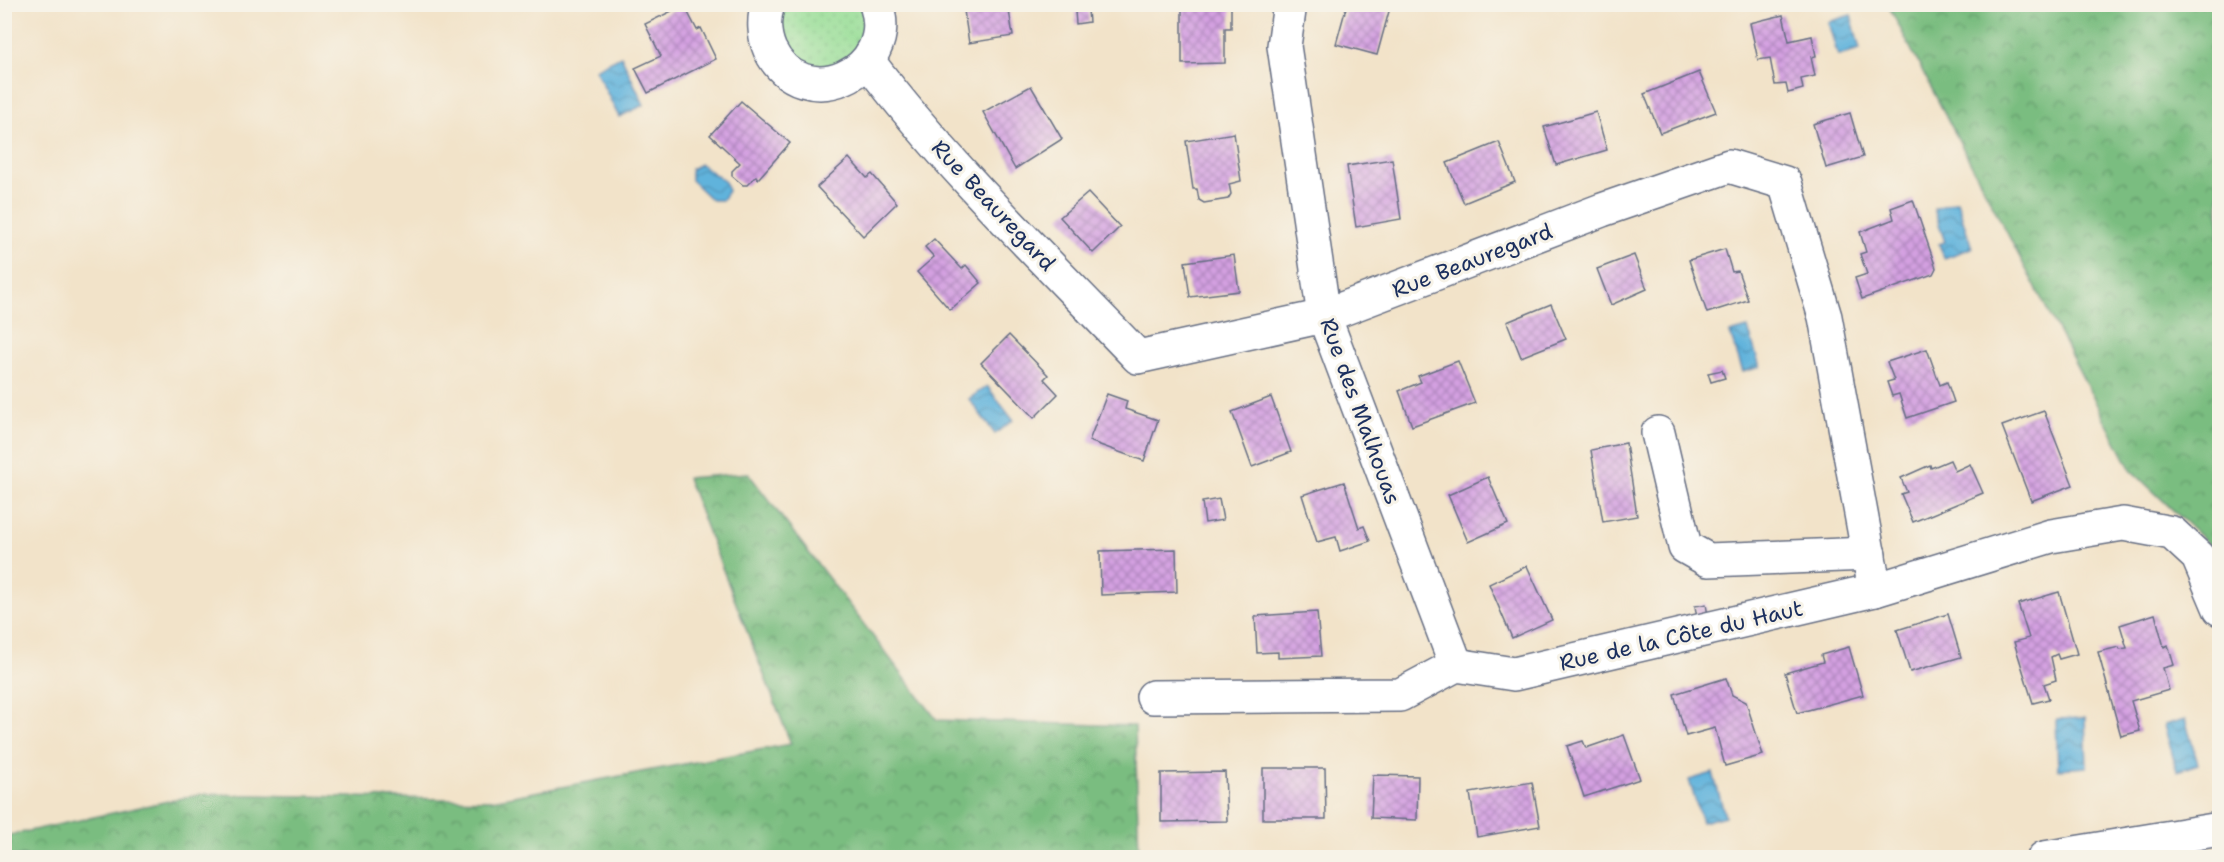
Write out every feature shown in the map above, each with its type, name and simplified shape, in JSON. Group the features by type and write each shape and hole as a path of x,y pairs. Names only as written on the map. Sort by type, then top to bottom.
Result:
{"street":[{"path":"768,4 764,25 767,43 775,59 787,72 803,80 821,83 847,77 868,61 877,45 880,26 878,5"},
{"name":"Rue des Malhouas","path":"1290,4 1284,46 1324,316 1456,665"},
{"name":"Rue Beauregard","path":"868,61 896,99 952,162 1138,357 1324,316 1602,210 1729,166 1785,183 1825,317 1875,590"},
{"path":"1658,433 1686,547 1708,560 1869,554"},
{"name":"Rue de la Côte du Haut","path":"1456,665 1514,674 1875,590 2051,536 2123,525 2172,533 2198,557 2220,609"},
{"path":"1153,697 1400,695 1456,665"},
{"path":"2044,858 2220,829"}],"green space":[{"path":"783,5 861,5 867,23 858,52 832,69 802,66 781,43 779,13"},
{"path":"1888,5 2219,5 2219,554 2131,470"},
{"path":"748,473 937,720 1135,726 1139,857 5,857 5,836 201,794 492,800 791,744 687,478"}],"water":[{"path":"1851,15 1860,50 1838,56 1828,22"},
{"path":"621,56 644,105 619,117 595,69"},
{"path":"701,164 725,182 728,191 722,200 712,200 691,180 691,169"},
{"path":"1957,201 1972,248 1944,258 1939,244 1945,242 1934,209"},
{"path":"1748,328 1760,367 1743,372 1730,333"},
{"path":"987,386 1013,420 995,434 969,399"},
{"path":"2085,718 2087,767 2058,769 2056,719"},
{"path":"2185,719 2198,764 2177,771 2164,725"},
{"path":"1713,773 1725,816 1702,822 1689,780"}],"building":[{"path":"963,4 1008,4 1013,36 969,43"},
{"path":"1347,4 1391,4 1377,55 1336,44"},
{"path":"684,5 697,30 701,28 716,59 648,93 635,68 661,56 645,24"},
{"path":"1231,7 1231,28 1225,28 1225,63 1182,64 1182,8"},
{"path":"1088,10 1089,22 1076,24 1075,11"},
{"path":"1783,15 1789,41 1812,36 1816,56 1811,57 1815,76 1801,79 1803,89 1788,93 1786,84 1775,85 1770,58 1758,60 1750,23"},
{"path":"1699,72 1716,112 1660,133 1644,94"},
{"path":"1031,86 1062,139 1015,169 983,112"},
{"path":"741,101 790,143 758,179 756,176 747,185 743,185 732,176 732,171 740,163 710,135"},
{"path":"1596,112 1607,150 1556,165 1544,127"},
{"path":"1850,113 1863,157 1826,168 1813,124"},
{"path":"1234,133 1241,181 1229,184 1231,194 1228,199 1204,203 1199,200 1197,189 1193,189 1186,141"},
{"path":"1499,142 1515,182 1464,203 1447,163"},
{"path":"849,158 867,178 872,174 897,203 863,236 817,187"},
{"path":"1392,159 1401,219 1356,227 1347,166"},
{"path":"1088,193 1120,227 1093,253 1060,217"},
{"path":"1913,200 1936,268 1933,274 1862,299 1855,278 1867,274 1860,254 1866,252 1860,232 1894,219 1891,208"},
{"path":"934,239 962,269 966,265 981,283 950,310 917,272 934,257 925,247"},
{"path":"1725,249 1732,272 1738,271 1748,300 1707,313 1689,260"},
{"path":"1234,255 1239,291 1190,297 1185,262"},
{"path":"1634,255 1647,289 1611,305 1597,269"},
{"path":"1551,304 1566,339 1521,357 1507,322"},
{"path":"1009,335 1048,375 1044,379 1058,394 1034,418 981,363"},
{"path":"1927,349 1940,385 1947,382 1954,402 1907,418 1899,394 1892,396 1887,382 1894,380 1887,362"},
{"path":"1458,361 1475,403 1412,426 1399,391 1421,382 1418,376"},
{"path":"1722,370 1725,378 1711,382 1708,373"},
{"path":"1107,394 1127,401 1125,409 1158,420 1144,461 1089,441"},
{"path":"1271,397 1291,452 1252,467 1232,412"},
{"path":"2044,411 2073,485 2031,501 2002,426"},
{"path":"1626,443 1637,516 1603,522 1591,450"},
{"path":"1950,460 1955,471 1970,464 1983,493 1913,522 1901,494 1907,492 1901,478 1930,465 1931,468"},
{"path":"1488,477 1508,524 1468,542 1448,495"},
{"path":"1344,482 1359,528 1364,526 1370,541 1340,551 1336,537 1317,542 1302,495"},
{"path":"1219,499 1223,520 1205,523 1202,502"},
{"path":"1176,549 1177,592 1101,595 1100,551"},
{"path":"1527,566 1552,620 1512,638 1489,584"},
{"path":"2059,592 2077,654 2059,659 2057,654 2051,657 2056,680 2044,684 2049,699 2033,703 2014,642 2029,638 2018,604"},
{"path":"1706,604 1708,616 1697,618 1695,606"},
{"path":"1317,612 1321,656 1278,658 1278,652 1257,653 1255,616"},
{"path":"1948,614 1961,657 1910,672 1897,630"},
{"path":"2155,614 2164,647 2168,645 2174,665 2163,668 2169,690 2131,701 2140,731 2121,736 2098,652 2119,647 2120,649 2127,648 2120,625"},
{"path":"1849,647 1863,695 1797,713 1785,673 1823,662 1821,655"},
{"path":"1726,678 1732,695 1746,702 1763,755 1725,766 1715,728 1686,736 1674,694"},
{"path":"1624,735 1640,779 1584,797 1567,746 1583,741 1586,748"},
{"path":"1263,768 1325,768 1326,819 1263,819"},
{"path":"1225,772 1227,821 1161,822 1161,773"},
{"path":"1373,775 1418,776 1417,820 1371,818"},
{"path":"1532,782 1540,826 1477,837 1470,793"}]}
